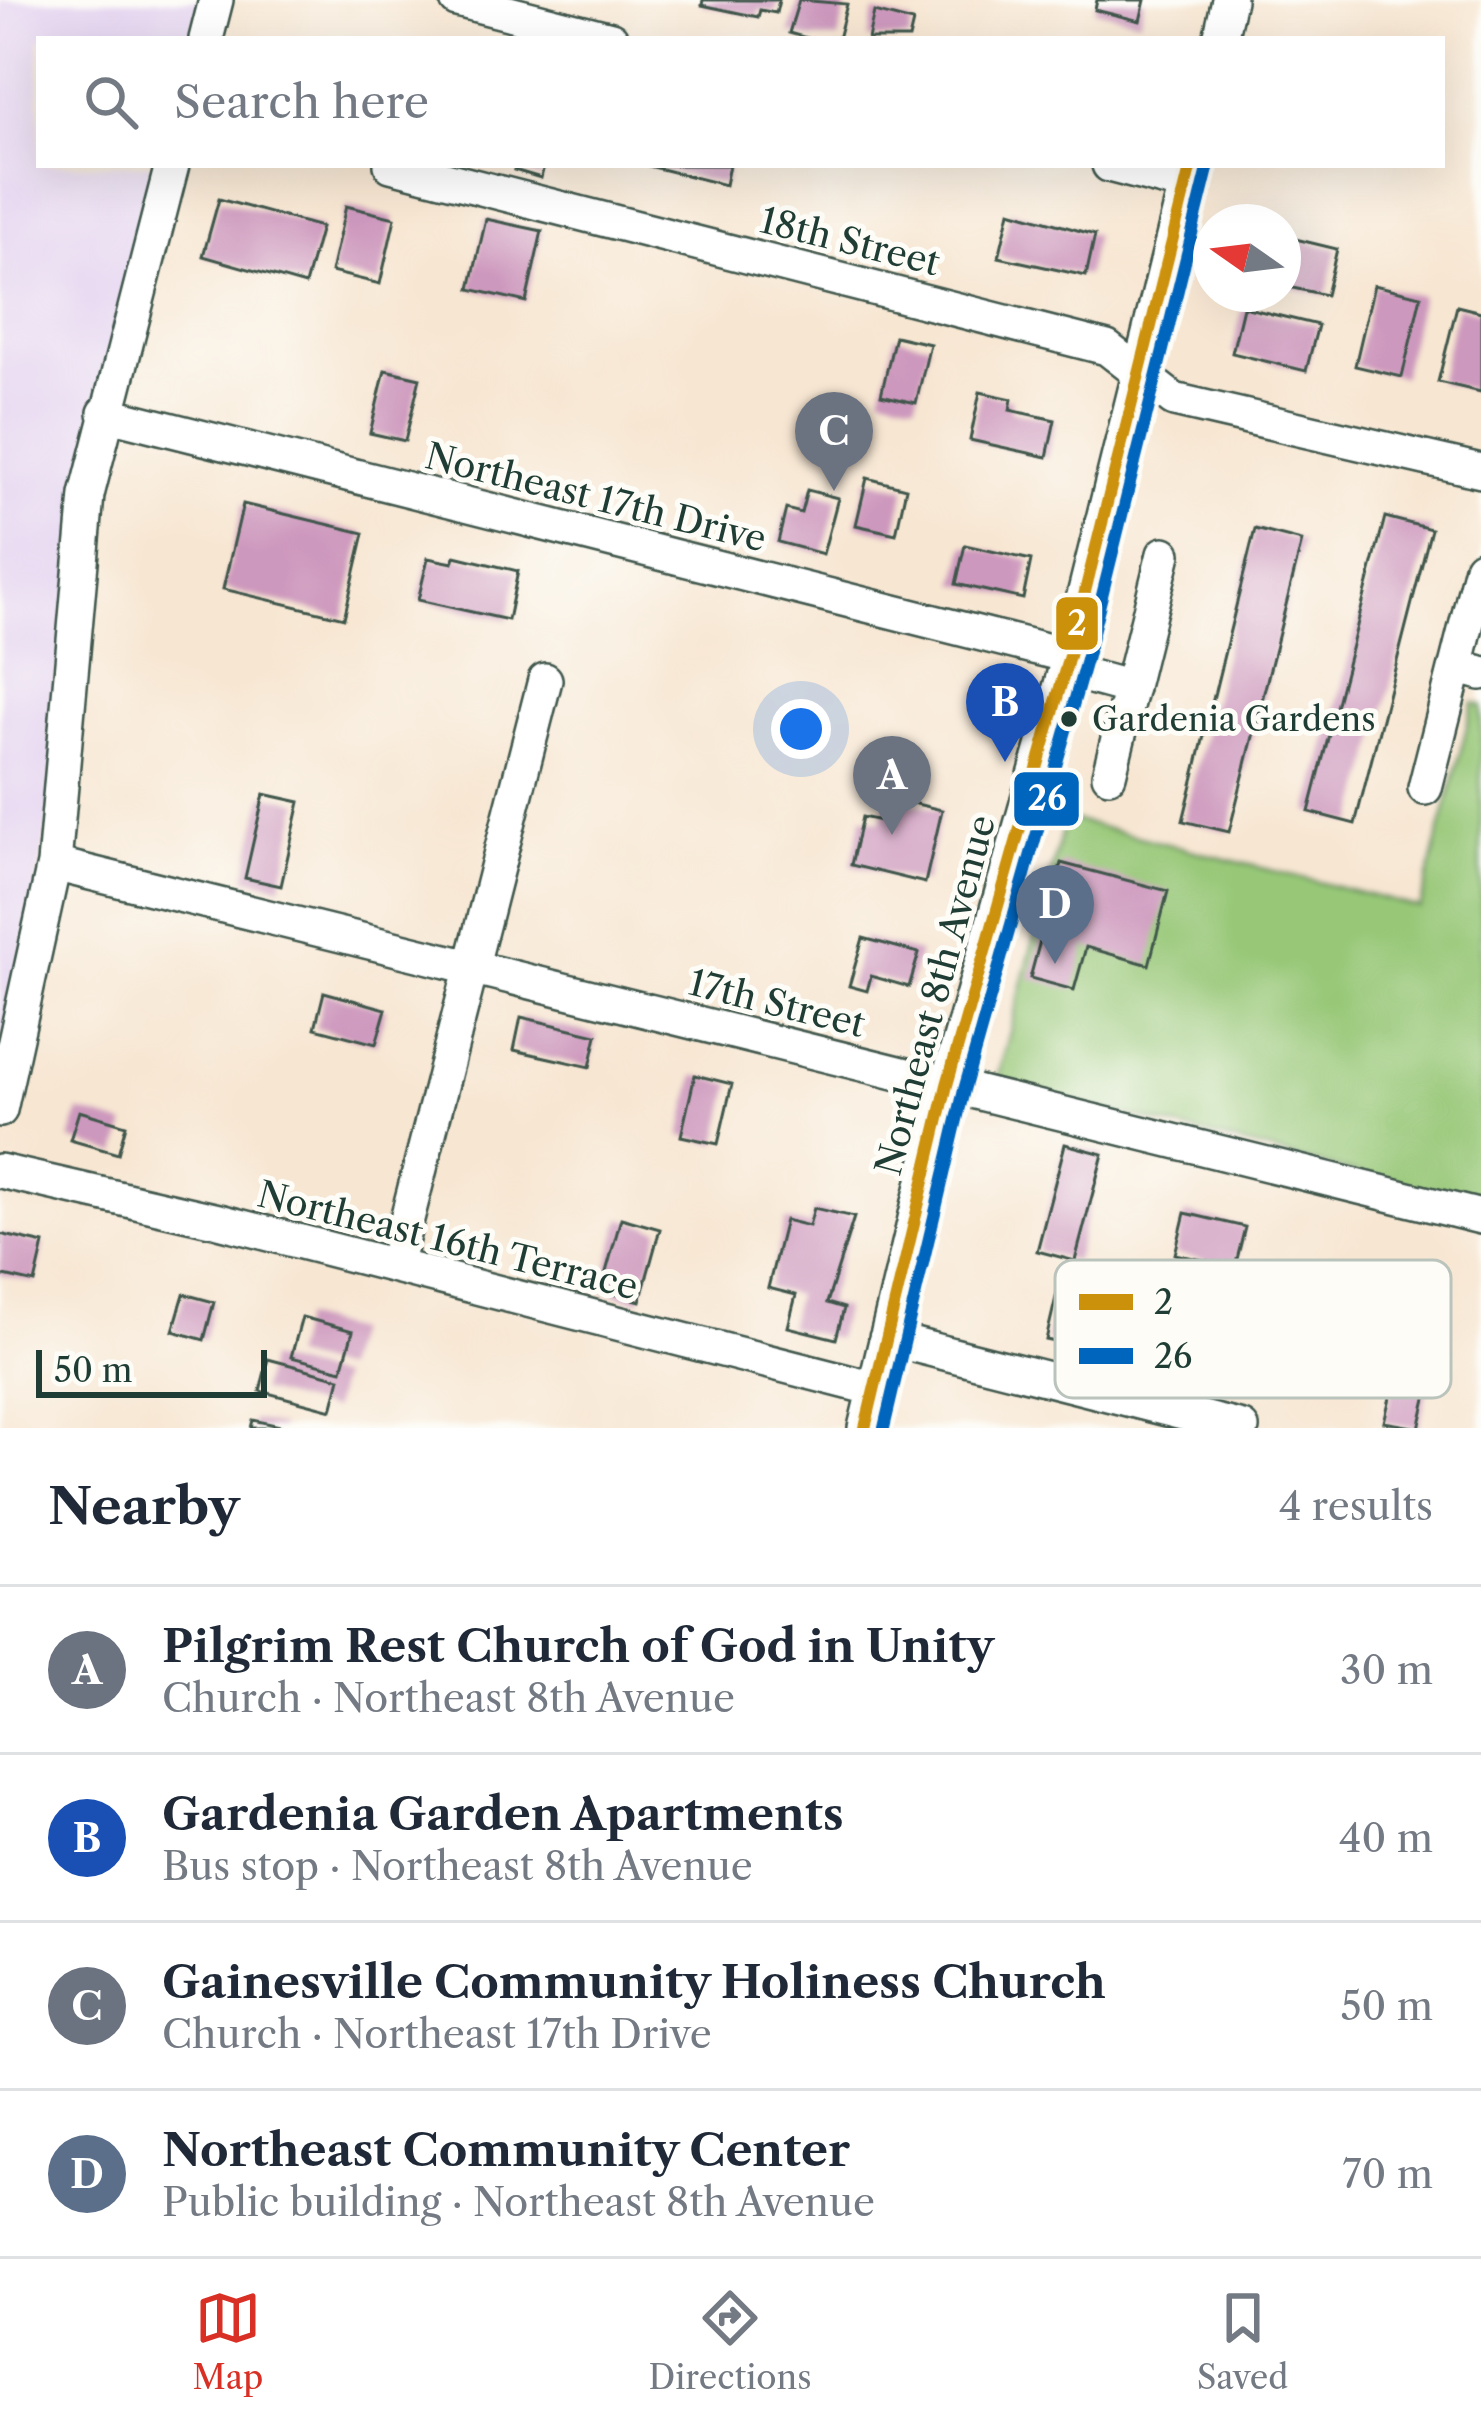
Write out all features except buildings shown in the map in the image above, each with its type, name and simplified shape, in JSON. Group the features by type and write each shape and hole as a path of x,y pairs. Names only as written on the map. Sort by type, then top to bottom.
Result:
{"street":[{"path":"207,36 216,0"},
{"path":"457,0 599,36"},
{"path":"1221,36 1229,0"},
{"path":"0,1110 54,864 87,495 171,168"},
{"name":"18th Street","path":"403,168 1107,348 1174,400 1481,471"},
{"path":"1133,168 1188,175"},
{"name":"Northeast 8th Avenue","path":"865,1428 947,1085 1067,663 1188,175"},
{"name":"Northeast 17th Drive","path":"105,413 1067,663 1131,688"},
{"path":"1109,775 1164,554"},
{"path":"1425,788 1469,669 1481,567"},
{"path":"395,1266 545,680"},
{"name":"17th Street","path":"54,864 1481,1217"},
{"name":"Northeast 16th Terrace","path":"0,1171 875,1389"},
{"path":"886,1338 1055,1381"},
{"path":"1123,1398 1242,1428"}],"shaded area":[{"path":"0,0 201,0 193,36 36,36 36,168 159,168 36,892 0,1056"}],"green space":[{"path":"1473,703 1481,705 1481,1205 997,1082 1065,818 1420,908"}],"transit line":[{"name":"2","path":"865,1428 947,1085 1069,656 1190,168"},
{"name":"26","path":"884,1428 964,1090 1086,660 1208,169"}],"place":[{"name":"Gainesville Community Holiness Church","path":"834,491"},
{"name":"Gardenia Gardens","path":"1069,719"},
{"name":"Gardenia Garden Apartments","path":"1005,762"},
{"name":"Pilgrim Rest Church of God in Unity","path":"892,835"},
{"name":"Northeast Community Center","path":"1055,964"}]}
